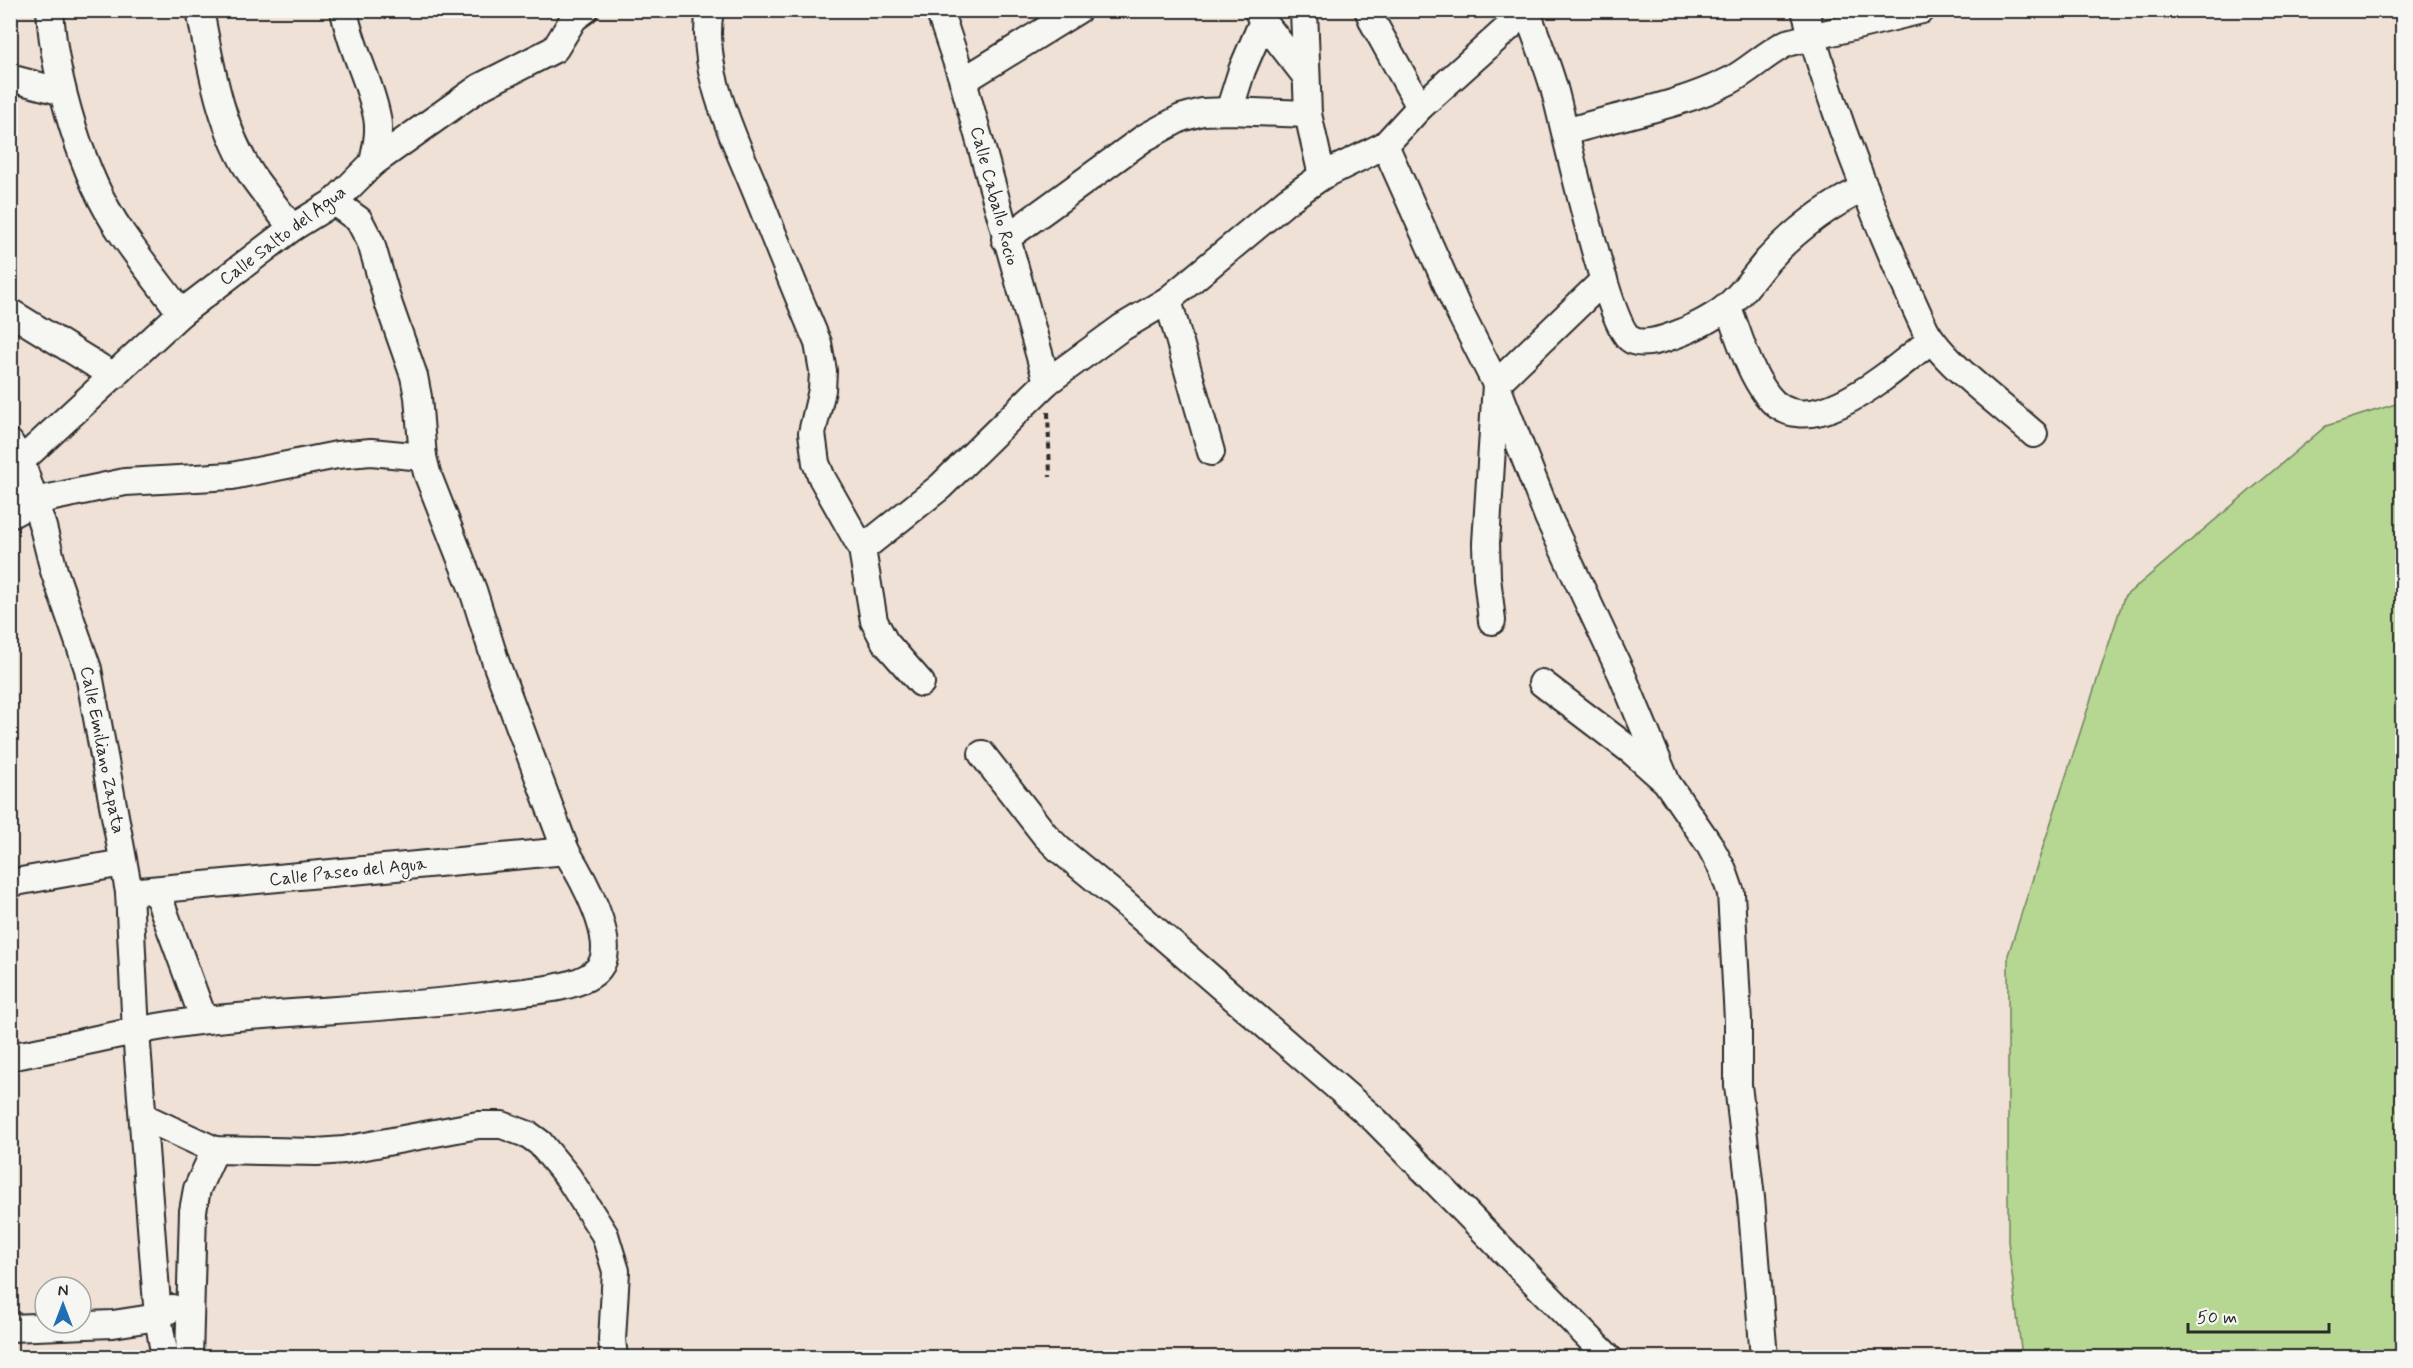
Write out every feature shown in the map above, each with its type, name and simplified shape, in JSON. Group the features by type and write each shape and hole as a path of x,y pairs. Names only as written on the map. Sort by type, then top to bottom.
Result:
{"street":[{"path":"50,10 63,92 85,160 119,231 182,313"},
{"path":"344,10 354,50 377,116 374,163"},
{"name":"Calle Salto del Agua","path":"16,452 114,376 182,313 292,228 334,202 374,163 480,87 555,49 574,18 585,10"},
{"path":"711,10 707,27 712,70 727,117 818,343 822,360 822,390 812,433 816,463 862,549 874,621 885,642 921,682"},
{"name":"Calle Caballo Rocio","path":"939,10 963,81 1047,382"},
{"path":"963,81 1078,10"},
{"path":"1304,10 1308,114 1322,176"},
{"path":"1368,10 1420,106"},
{"path":"862,549 940,487 1047,382 1121,328 1168,300 1288,200 1322,176 1385,145 1420,106 1509,27 1520,10"},
{"path":"1526,10 1547,65 1604,280 1625,333 1630,339 1642,344 1659,340 1696,325 1728,307 1769,259 1798,230 1836,202 1865,188"},
{"path":"1805,10 1865,188 1908,292 1931,340 1956,366 2034,434"},
{"path":"1566,132 1637,115 1732,80 1772,50 1787,43 1922,10"},
{"path":"199,11 219,102 228,127 252,176 292,228"},
{"path":"1260,16 1305,75"},
{"path":"1228,111 1260,16"},
{"path":"10,78 63,92"},
{"path":"1005,238 1161,128 1181,118 1202,112 1228,111 1308,114"},
{"path":"1385,145 1458,309 1496,384 1548,517 1622,675 1667,783 1709,844 1723,870 1731,893 1738,1020 1738,1085 1751,1198 1764,1358"},
{"path":"10,1057 204,1020 481,997 575,984 593,974 601,966 604,942 594,905 583,878 566,850 496,663 473,590 423,457 414,376 371,243 359,220 334,202"},
{"path":"1492,621 1486,543 1496,384 1604,280"},
{"path":"1168,300 1186,372 1211,452"},
{"path":"1728,307 1759,384 1779,408 1791,414 1823,411 1843,402 1871,386 1931,340"},
{"path":"10,312 114,376"},
{"name":"Calle Emiliano Zapata","path":"16,452 35,501 54,571 82,651 95,697 129,892 136,1032 158,1317 165,1358"},
{"path":"10,515 35,501 125,482 232,476 337,454 371,452 423,457"},
{"path":"1542,683 1634,753 1667,783"},
{"path":"982,754 1045,835 1059,849 1375,1120 1609,1358"},
{"name":"Calle Paseo del Agua","path":"129,892 566,850"},
{"path":"10,884 123,863"},
{"path":"156,890 204,1020"},
{"path":"144,1117 215,1150 317,1152 344,1150 478,1125 502,1125 529,1135 540,1143 568,1177 605,1235 616,1271 612,1340 614,1358"},
{"path":"189,1358 193,1211 197,1189 215,1150"},
{"path":"10,1328 113,1324 158,1317 190,1296"}],"path":[{"path":"1047,382 1050,477"}],"green space":[{"path":"2402,402 2402,1357 2022,1357 2008,1241 2008,955 2124,597 2326,426"}]}
